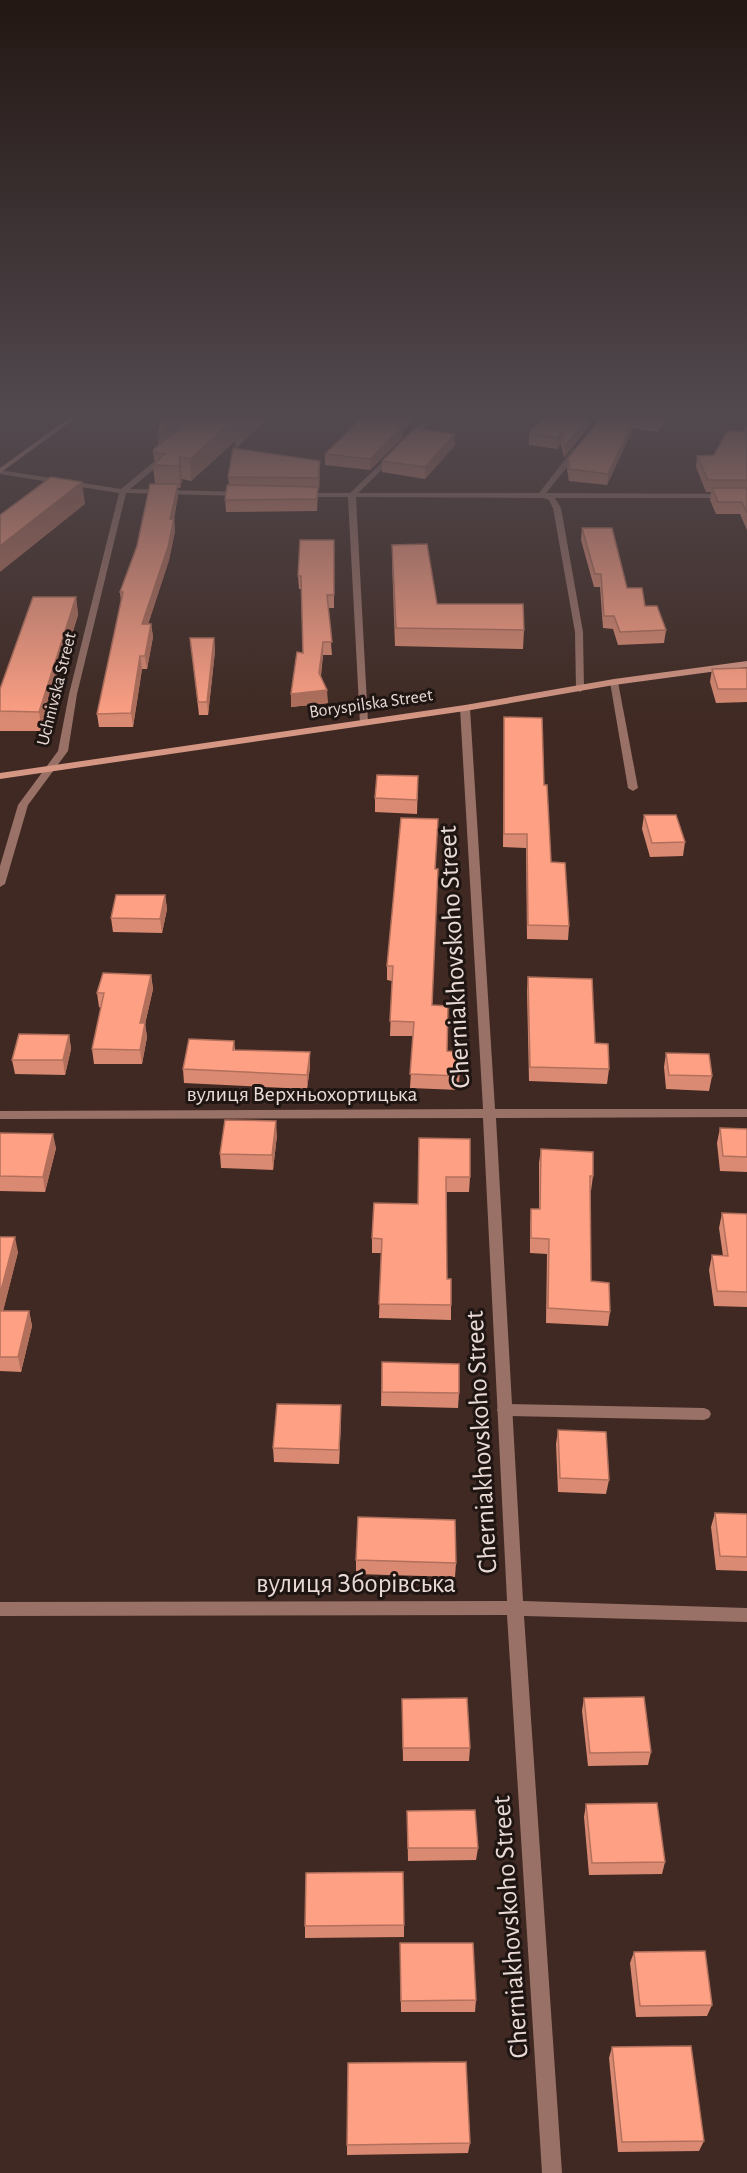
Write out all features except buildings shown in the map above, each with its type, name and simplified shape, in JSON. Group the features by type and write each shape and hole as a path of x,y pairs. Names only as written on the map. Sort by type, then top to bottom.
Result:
{"main road":[{"name":"Boryspilska Street","path":"0,776 465,708 614,682 747,664"}],"street":[{"name":"Uchnivska Street","path":"0,884 24,805 63,751 73,694 117,516"},
{"path":"353,516 363,722"},
{"path":"558,516 579,632 580,689"},
{"path":"614,682 633,788"},
{"name":"Cherniakhovskoho Street","path":"465,708 482,971 515,1608 552,2173"},
{"name":"вулиця Верхньохортицька","path":"0,1115 747,1113"},
{"path":"504,1410 704,1413"},
{"name":"вулиця Зборівська","path":"0,1609 515,1608 747,1616"}]}
